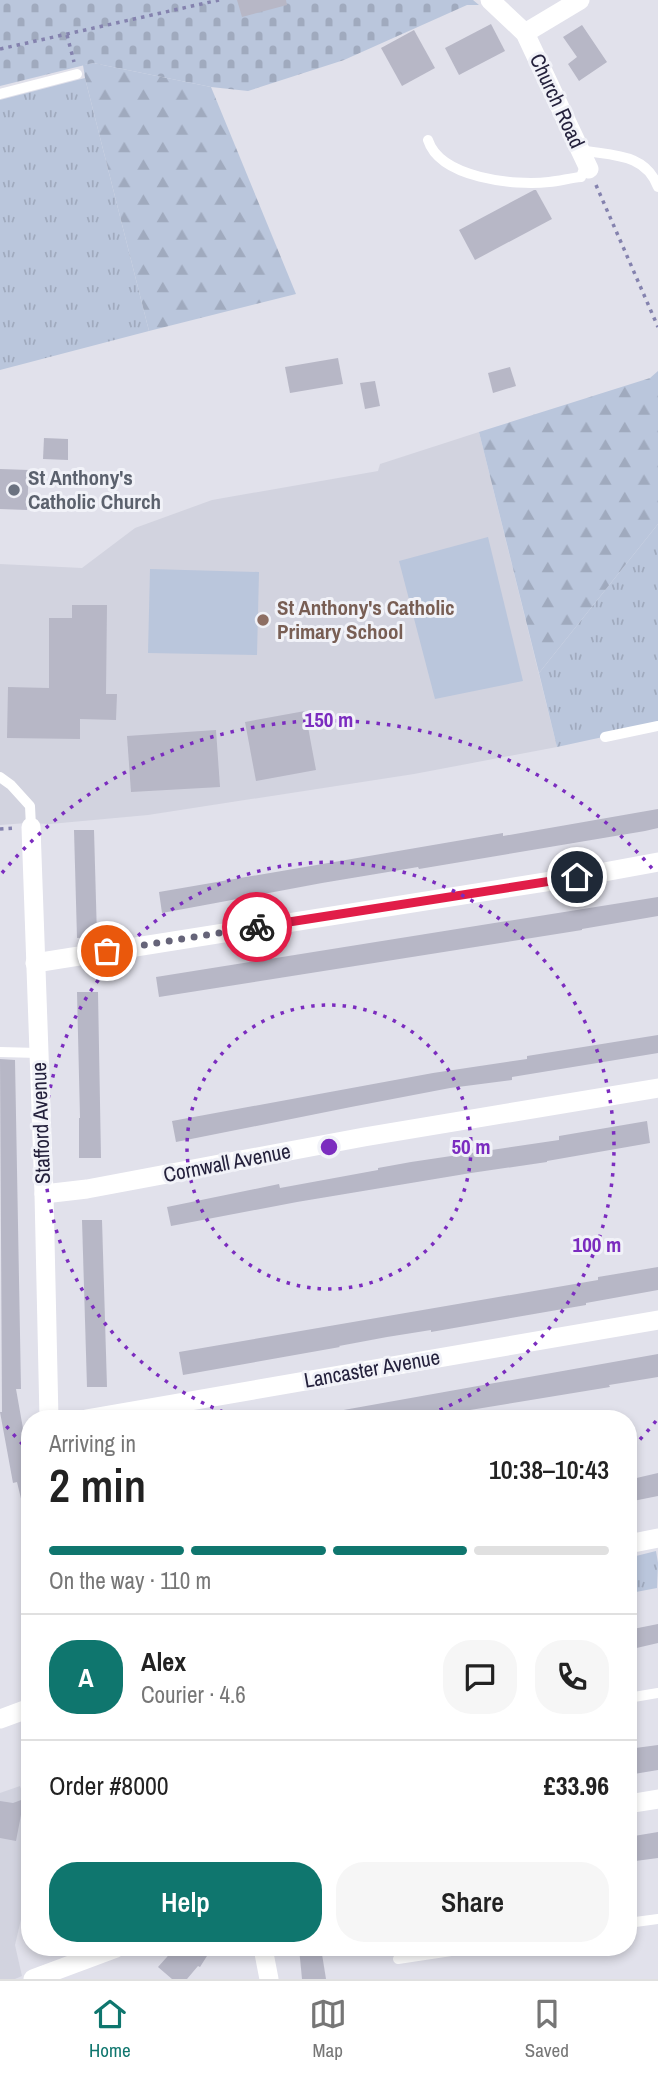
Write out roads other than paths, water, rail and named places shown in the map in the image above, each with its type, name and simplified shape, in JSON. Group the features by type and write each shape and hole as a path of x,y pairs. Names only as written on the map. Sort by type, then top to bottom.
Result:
{"street":[{"name":"Church Road","path":"490,0 525,33 585,161"},
{"name":"Church Road","path":"525,33 580,0"},
{"name":"Stafford Avenue","path":"31,827 49,1410"},
{"path":"35,963 658,862"},
{"name":"Cornwall Avenue","path":"44,1194 87,1189 364,1137 658,1088"},
{"name":"Lancaster Avenue","path":"138,1410 658,1320"},
{"path":"637,1542 658,1538"},
{"path":"0,1719 21,1712"},
{"path":"637,1802 658,1799"},
{"path":"33,1979 95,1956"},
{"path":"265,1956 269,1979"}],"lane":[{"path":"0,94 77,74"},
{"path":"428,140 430,149 452,166 502,182 551,182 581,177 585,161 604,155 621,155 637,161 656,181 658,187"},
{"path":"605,737 658,726"},
{"path":"0,778 11,785 30,806 31,827"},
{"path":"0,1052 38,1053"},
{"path":"637,1696 658,1693"},
{"path":"637,1922 658,1919"},
{"path":"398,1959 418,1956"}],"place":[{"name":"St Anthony's Catholic Church","path":"14,490"},
{"name":"St Anthony's Catholic Primary School","path":"263,620"}]}
